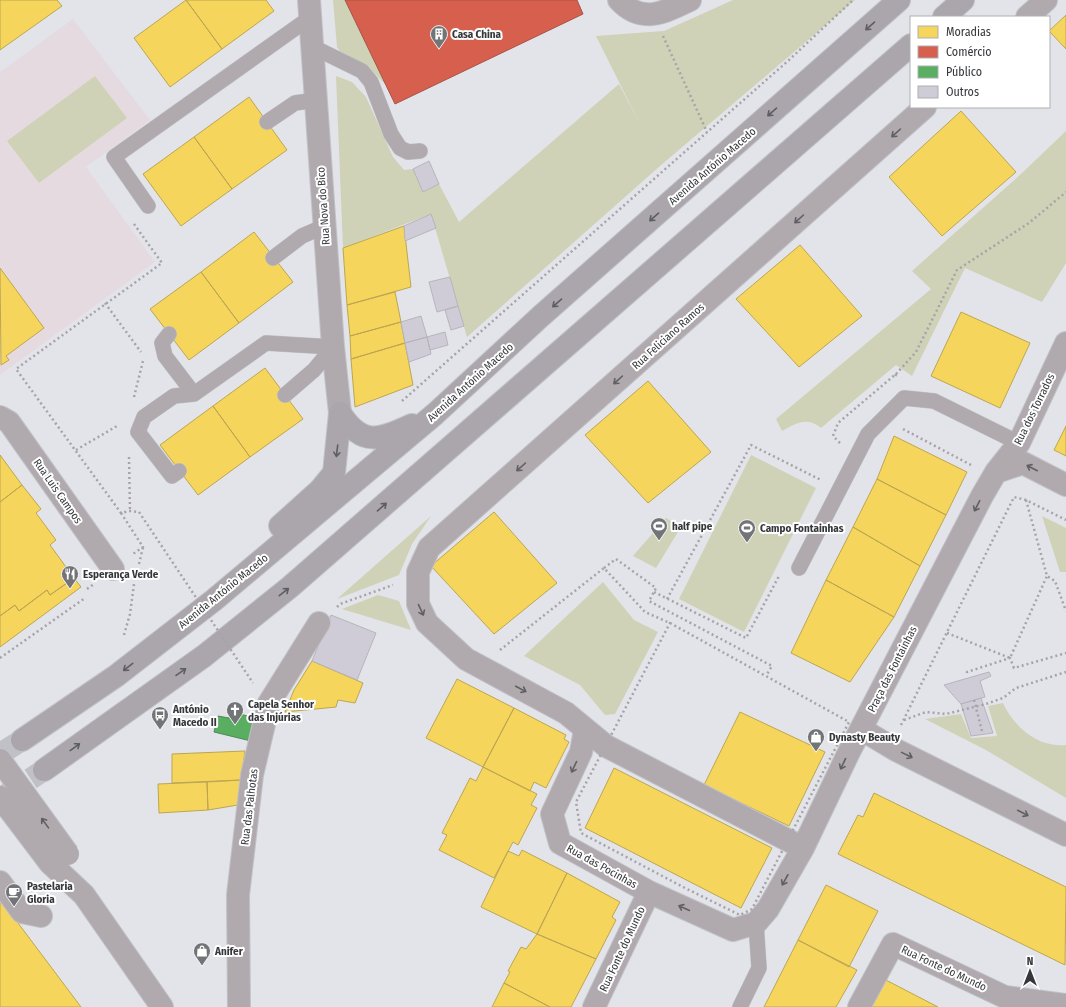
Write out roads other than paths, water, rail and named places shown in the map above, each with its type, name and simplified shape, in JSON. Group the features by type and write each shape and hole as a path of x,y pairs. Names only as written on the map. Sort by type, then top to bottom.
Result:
{"highway":[{"name":"Avenida António Macedo","path":"22,740 116,676 229,588 435,414 541,316 899,0"},
{"path":"945,16 963,0"},
{"path":"44,770 204,656 290,587 910,46"},
{"path":"340,413 349,427 366,437 387,436 435,414"},
{"path":"229,588 258,544 320,490 334,473 340,413"}],"street":[{"path":"619,0 627,9 654,16 690,0"},
{"path":"1028,16 1046,0"},
{"name":"Rua Nova do Bico","path":"310,9 333,347 340,413"},
{"name":"Rua Feliciano Ramos","path":"585,730 566,713 466,659 427,623 418,604 418,572 430,548 925,108"},
{"name":"Rua dos Torrados","path":"996,472 1019,443 1066,343"},
{"name":"Rua Luis Campos","path":"0,417 10,422 113,570"},
{"path":"996,472 1023,463 1066,485"},
{"name":"Praça das Fontainhas","path":"861,729 982,496 996,472"},
{"name":"Rua das Palhotas","path":"239,1007 238,895 252,775 269,703 319,623"},
{"path":"756,923 768,909 796,844 861,729 896,750 1066,835"},
{"path":"585,730 606,746 796,844"},
{"name":"Rua das Pocinhas","path":"585,730 581,752 552,814 560,843 649,892 733,930 756,923"},
{"path":"0,760 59,859 162,1007"},
{"path":"0,797 59,859"},
{"path":"0,882 22,912 41,916"},
{"name":"Rua Fonte do Mundo","path":"594,1007 649,892"},
{"name":"Rua Fonte do Mundo","path":"859,1007 893,944 1005,997 1066,1005"}],"lane":[{"path":"148,206 114,157 310,9"},
{"path":"313,47 362,71 371,82 391,134 400,148 408,152 420,151"},
{"path":"267,122 295,103 316,100"},
{"path":"274,258 302,236 325,226"},
{"path":"169,334 162,343 165,356 194,394"},
{"path":"179,471 172,476 138,432 144,417 174,396 194,394 266,343 333,347"},
{"path":"285,395 314,370 333,347"},
{"path":"799,568 868,434 904,398 934,401 1019,443"},
{"path":"740,1007 759,968 756,923"}],"tunnel":[{"path":"0,754 22,740"},
{"path":"3,797 44,770"}],"place":[{"name":"Casa China","path":"439,49"},
{"name":"half pipe","path":"659,541"},
{"name":"Campo Fontainhas","path":"747,543"},
{"name":"Esperança Verde","path":"70,589"},
{"name":"Capela Senhor das Injúrias","path":"235,725"},
{"name":"António Macedo II","path":"160,730"},
{"name":"Dynasty Beauty","path":"816,752"},
{"name":"Pastelaria Gloria","path":"14,907"},
{"name":"Anifer","path":"202,966"}]}
